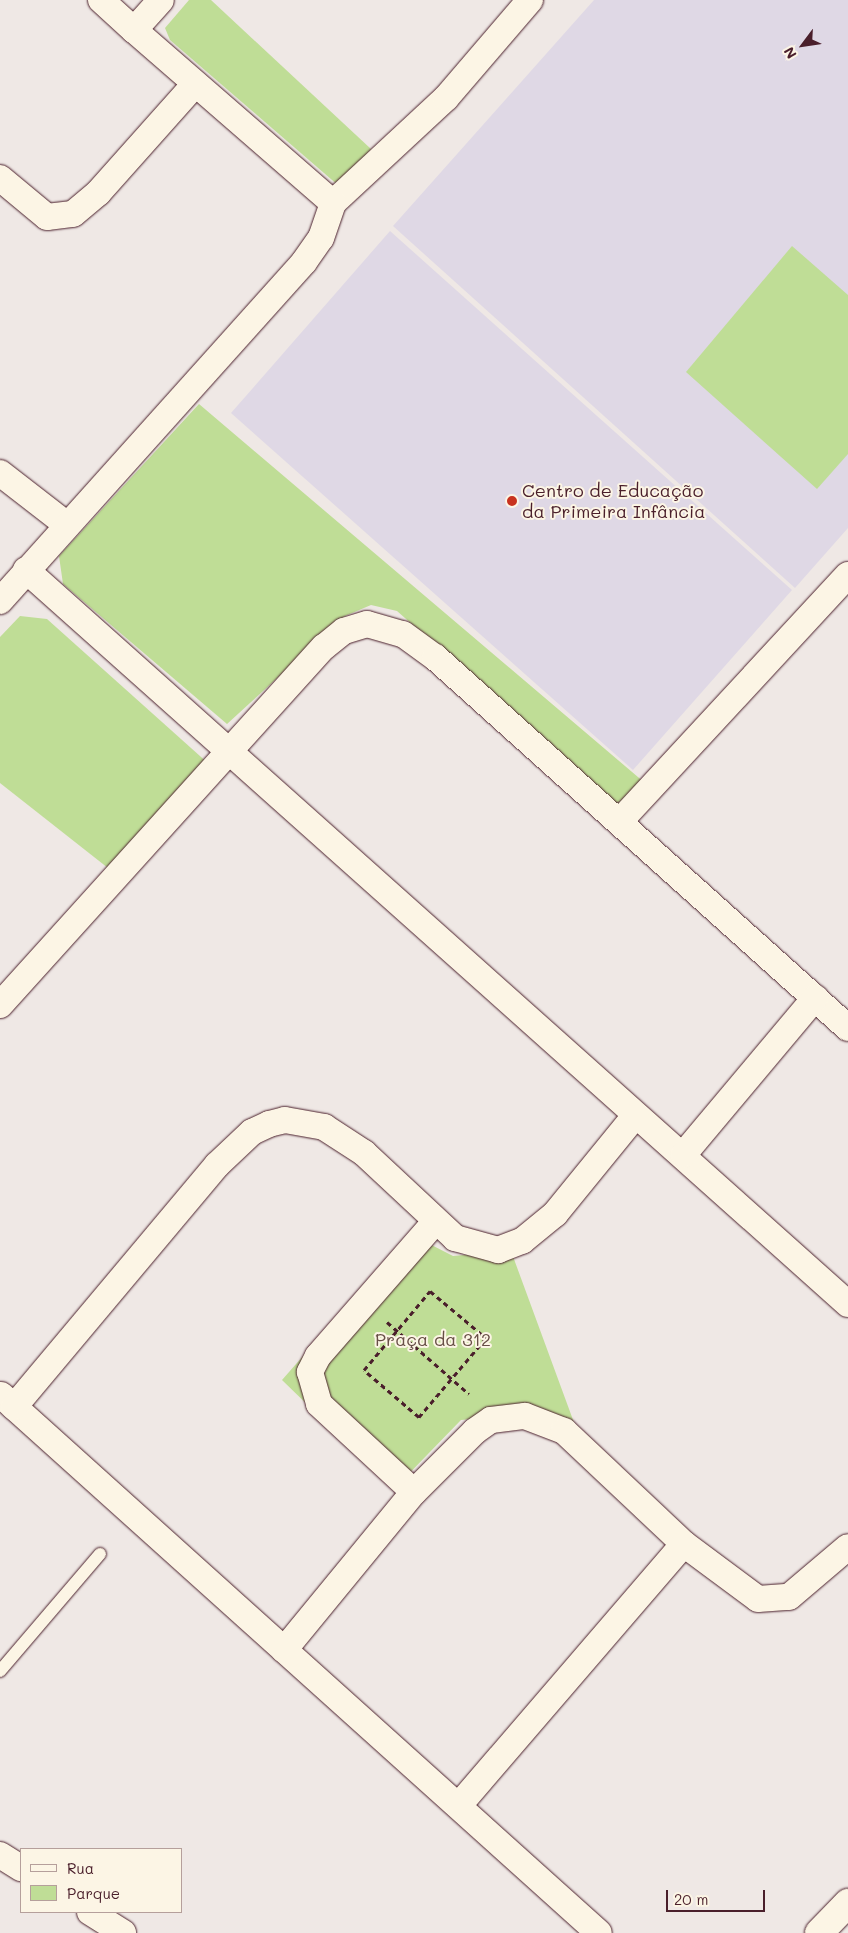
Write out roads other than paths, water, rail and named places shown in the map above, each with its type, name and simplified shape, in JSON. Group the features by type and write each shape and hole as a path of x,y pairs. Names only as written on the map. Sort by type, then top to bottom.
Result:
{"street":[{"path":"101,0 333,203"},
{"path":"134,30 161,0"},
{"path":"0,602 26,570 304,262 321,238 333,203 446,98 530,0"},
{"path":"0,178 47,216 73,214 98,193 195,84"},
{"path":"0,473 67,525"},
{"path":"26,570 635,1116 684,1154 848,1304"},
{"path":"621,820 848,575"},
{"path":"0,1005 226,751 324,647 344,631 367,624 403,634 435,658 621,820 848,1028"},
{"path":"684,1154 815,998"},
{"path":"599,1933 460,1804 284,1650 7,1401 217,1166 252,1132 269,1124 286,1120 324,1126 364,1153 435,1222 455,1238 488,1249 522,1241 555,1214 635,1116"},
{"path":"414,1492 320,1404 310,1372 318,1356 435,1222"},
{"path":"284,1650 414,1492 475,1431 491,1420 525,1416 564,1431 684,1544 742,1589 772,1601 804,1588 848,1547"},
{"path":"460,1804 684,1544"},
{"path":"0,1855 20,1867"},
{"path":"819,1933 848,1903"},
{"path":"92,1913 122,1933"}],"lane":[{"path":"0,1671 100,1554"}],"place":[{"name":"Centro de Educação da Primeira Infância","path":"512,501"}],"park label":[{"name":"Praça da 312","path":"433,1339"}]}
